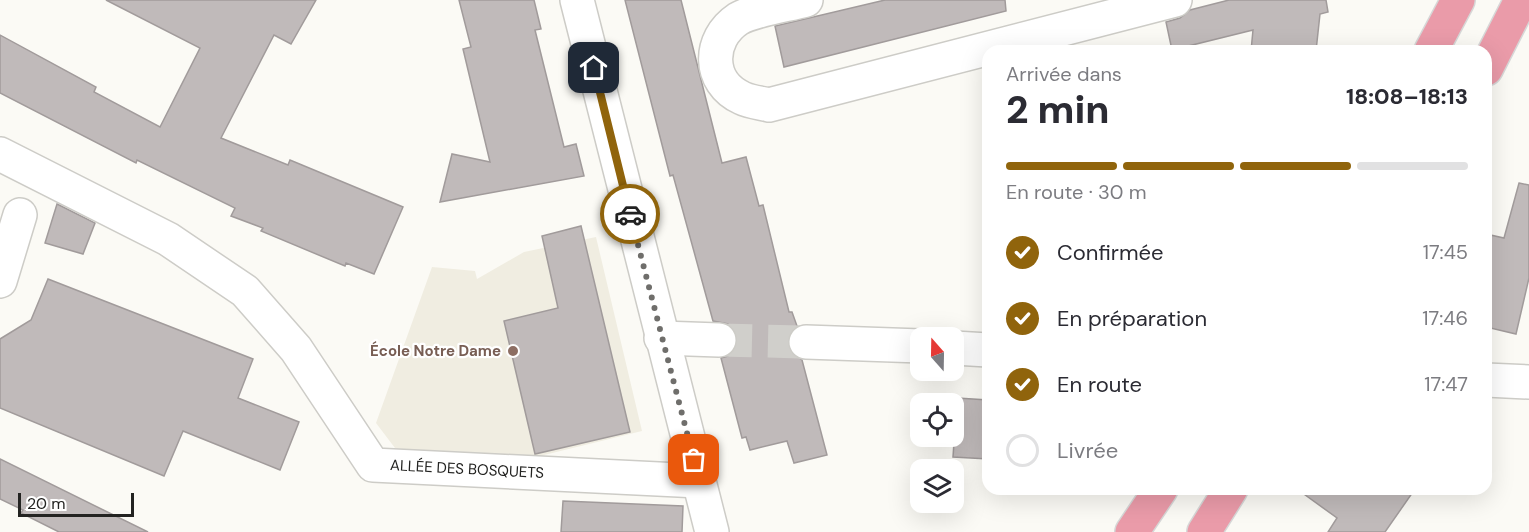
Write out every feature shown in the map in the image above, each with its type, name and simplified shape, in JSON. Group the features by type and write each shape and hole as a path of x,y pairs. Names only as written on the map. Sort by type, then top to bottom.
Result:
{"main road":[{"path":"1434,45 1458,0"},
{"path":"1492,57 1521,0"},
{"path":"1132,532 1157,495"},
{"path":"1204,532 1227,495"}],"street":[{"path":"577,0 712,532"},
{"path":"806,0 740,18 722,34 714,58 722,82 742,98 769,105 982,46"},
{"path":"986,45 1130,5 1175,0"},
{"name":"ALLÉE DES BOSQUETS","path":"0,154 168,239 245,291 296,349 374,465 699,481"},
{"path":"0,281 20,216"},
{"path":"661,338 719,340"},
{"path":"806,342 910,346"},
{"path":"964,349 982,350"},
{"path":"1492,380 1529,382"}],"shaded area":[{"name":"École Notre Dame","path":"596,237 642,431 536,457 398,452 376,423 432,267 475,271 477,279 524,252"}],"building":[{"path":"106,0 316,0 291,44 274,35 221,138 288,165 290,160 403,207 374,274 346,263 345,266 261,231 263,228 231,216 235,208 137,160 136,163 0,93 0,35 96,87 94,92 160,127 200,48"},
{"path":"459,0 534,0 541,29 535,30 564,147 576,144 584,176 440,202 452,154 490,162 463,49 471,47"},
{"path":"625,0 681,0 722,163 746,157 759,206 763,205 789,312 792,312 797,326 790,333 787,341 789,350 802,360 827,455 794,463 787,441 750,450 746,437 742,438 721,358 728,356 735,349 738,340 736,332 728,324 713,321 673,175 670,176"},
{"path":"885,0 1005,0 1006,11 784,67 775,26"},
{"path":"1229,0 1326,0 1328,12 1320,14 1317,45 1252,45 1253,30 1192,45 1171,45 1166,22 1180,18 1190,10"},
{"path":"1519,183 1529,185 1529,278 1516,334 1492,328 1492,235 1504,238"},
{"path":"57,204 95,223 83,254 45,243"},
{"path":"581,226 630,432 535,454 504,321 558,308 542,236"},
{"path":"48,279 253,359 238,398 299,422 280,470 183,431 164,476 0,408 0,339 31,320"},
{"path":"964,398 982,400 982,459 953,457 954,447 964,447"},
{"path":"0,459 148,532 59,532 21,513 23,510 0,499"},
{"path":"1305,495 1411,495 1385,532 1328,532 1337,518"},
{"path":"563,501 683,506 682,532 561,532"}],"tunnel":[{"path":"719,340 806,342"}],"way so far":[{"path":"630,214 694,460"}],"place":[{"name":"École Notre Dame","path":"513,351"}],"route":[{"path":"594,68 630,214"}]}
